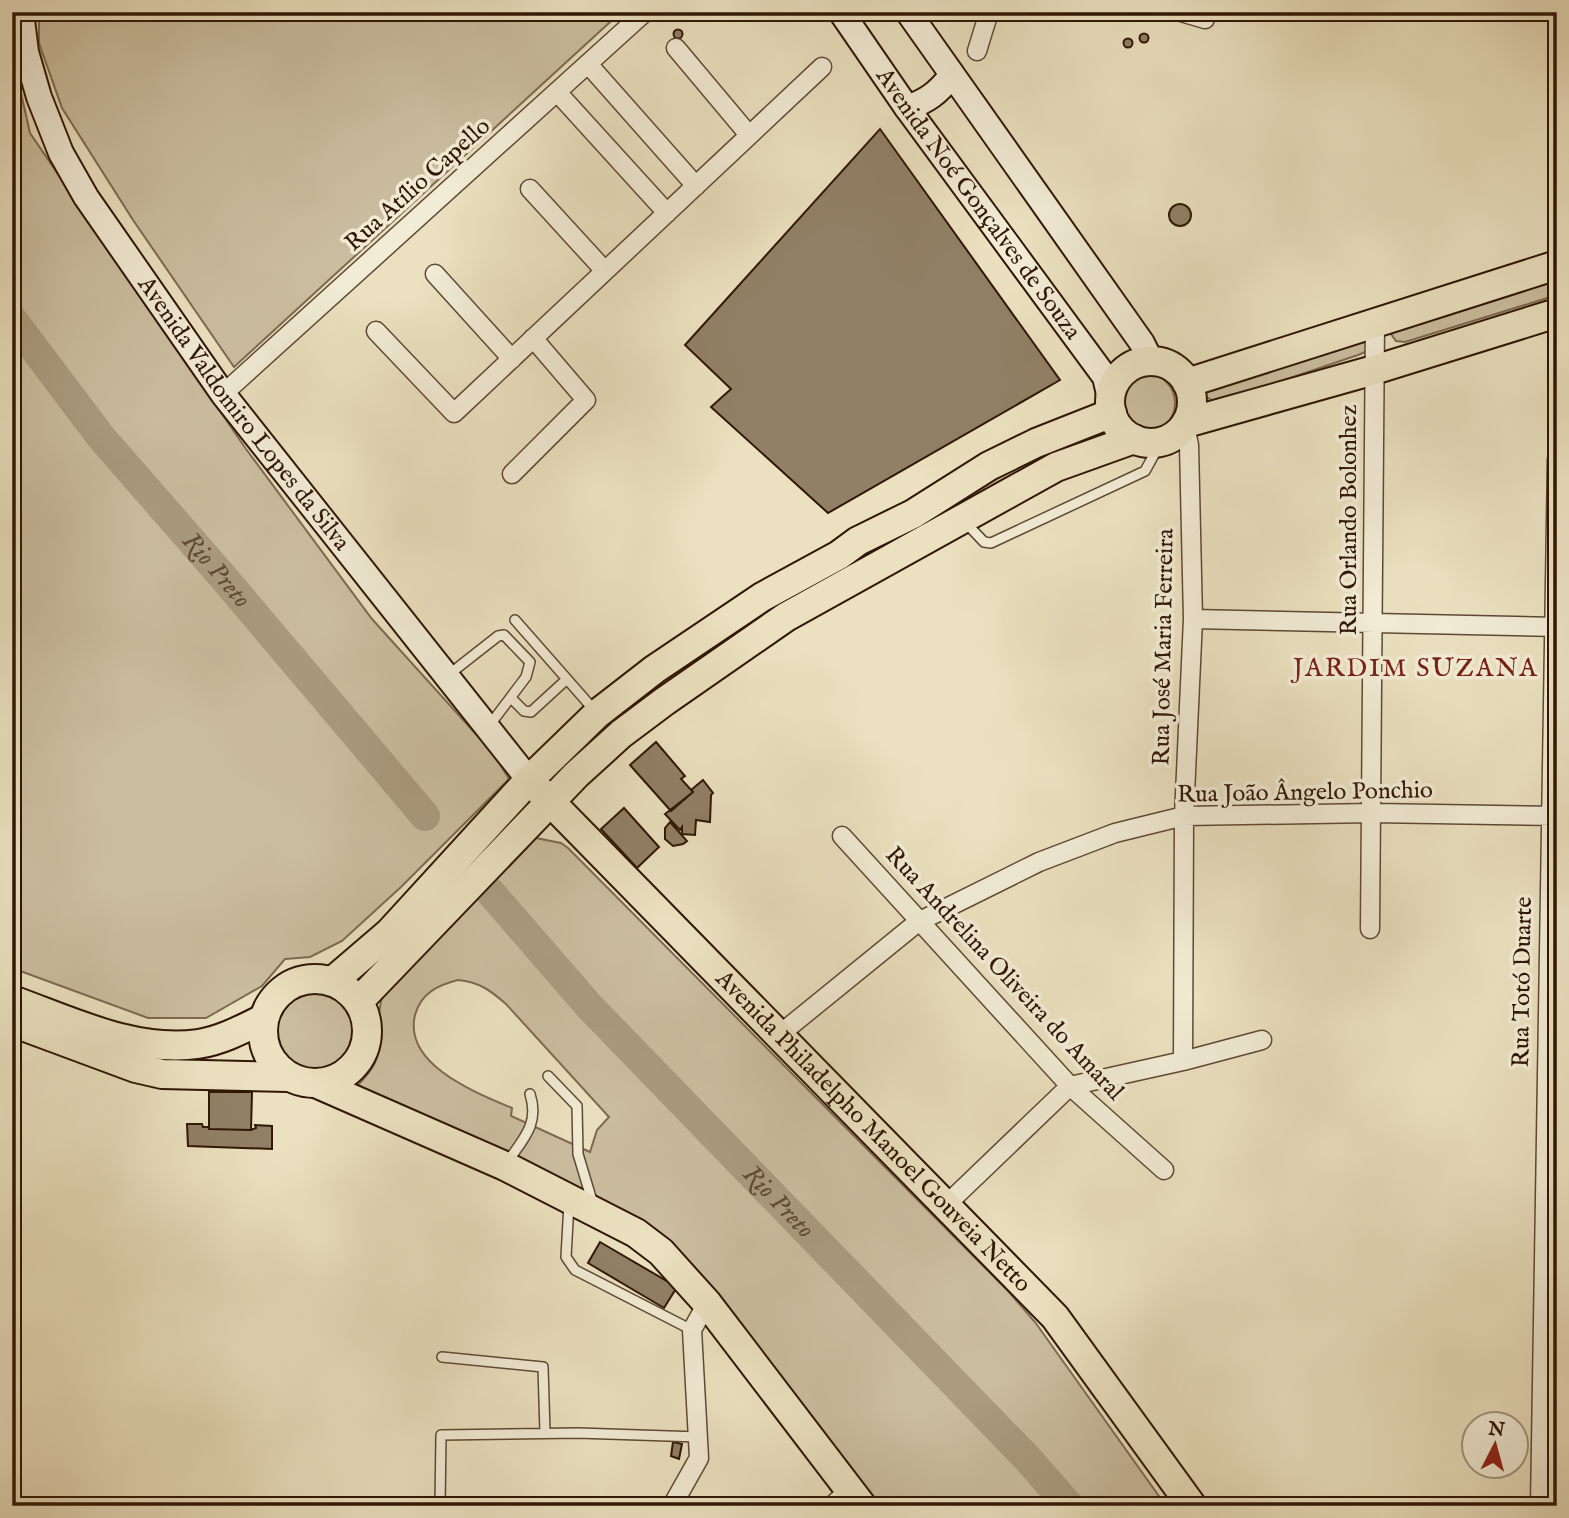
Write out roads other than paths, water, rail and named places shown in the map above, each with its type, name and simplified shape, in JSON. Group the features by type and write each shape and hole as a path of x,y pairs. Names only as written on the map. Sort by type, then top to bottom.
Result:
{"main road":[{"name":"Avenida Valdomiro Lopes da Silva","path":"21,12 26,52 39,97 61,153 86,197 223,394 529,780"},
{"name":"Avenida Noé Gonçalves de Souza","path":"841,12 907,108 1105,377 1111,405"},
{"name":"Avenida Noé Gonçalves de Souza","path":"908,12 1142,343 1151,362"},
{"path":"907,108 924,102 939,92 951,76"},
{"path":"1187,383 1557,265"},
{"path":"359,1001 602,749 675,694 786,617 1056,467 1172,435 1557,313"},
{"path":"1151,362 1165,364 1187,383 1192,405 1172,435 1119,428 1111,405 1114,384 1134,365 1151,362"},
{"path":"332,981 389,933 529,780 597,714 655,669 762,597 839,555 858,541 913,514 989,466 1111,405"},
{"path":"891,559 914,532 916,526 913,514"},
{"path":"806,607 816,582 839,555"},
{"path":"655,669 675,694"},
{"name":"Avenida Philadelpho Manoel Gouveia Netto","path":"529,780 1055,1317 1192,1506"},
{"path":"311,979 332,981 347,989 359,1001 368,1022 367,1044 357,1064 340,1078 318,1084 302,1083 288,1077 271,1062 263,1042 263,1019 272,999 289,985 311,979"},
{"path":"12,1000 130,1041 169,1047 201,1044 263,1019"},
{"path":"12,1022 136,1068 163,1074 288,1077"},
{"path":"318,1084 505,1166 636,1233 661,1252 707,1303 848,1501"}],"street":[{"name":"Rua Atílio Capello","path":"223,394 645,12"},
{"path":"977,51 989,12"},
{"path":"1181,12 1205,19"},
{"path":"676,48 749,135"},
{"path":"588,64 695,186"},
{"path":"376,331 454,413 822,67"},
{"path":"557,93 667,213"},
{"path":"530,189 605,271"},
{"path":"435,274 512,359"},
{"name":"Rua Orlando Bolonhez","path":"1370,929 1375,322"},
{"path":"512,474 586,400 533,338"},
{"name":"Rua José Maria Ferreira","path":"1172,435 1193,619 1184,816 1183,1061"},
{"name":"Rua Totó Duarte","path":"1539,1506 1549,1377 1557,459"},
{"path":"1193,619 1555,627"},
{"name":"Rua João Ângelo Ponchio","path":"779,1035 918,922 1039,862 1115,833 1184,816 1373,813 1554,816"},
{"name":"Rua Andrelina Oliveira do Amaral","path":"842,836 1070,1086 1164,1170"},
{"path":"946,1205 1070,1086 1262,1040"},
{"path":"672,1506 699,1458 692,1330 707,1303"}],"lane":[{"path":"962,520 984,542 991,543 1145,471 1172,435"},
{"path":"515,620 597,714"},
{"path":"447,676 498,636 504,635 530,662 526,677 488,727"},
{"path":"511,698 524,711 531,712 567,679"},
{"path":"548,1076 577,1106 578,1154 596,1212"},
{"path":"505,1166 534,1120 535,1111 530,1094"},
{"path":"569,1198 566,1257 569,1265 692,1330"},
{"path":"442,1357 543,1367 545,1433"},
{"path":"440,1506 441,1435 545,1433 699,1437"}],"waterway":[{"name":"Rio Preto","path":"12,319 101,437 425,816"},
{"name":"Rio Preto","path":"491,893 589,1006 1027,1458 1069,1506"}],"district":[{"name":"JARDIM SUZANA","path":"1416,668"}]}
